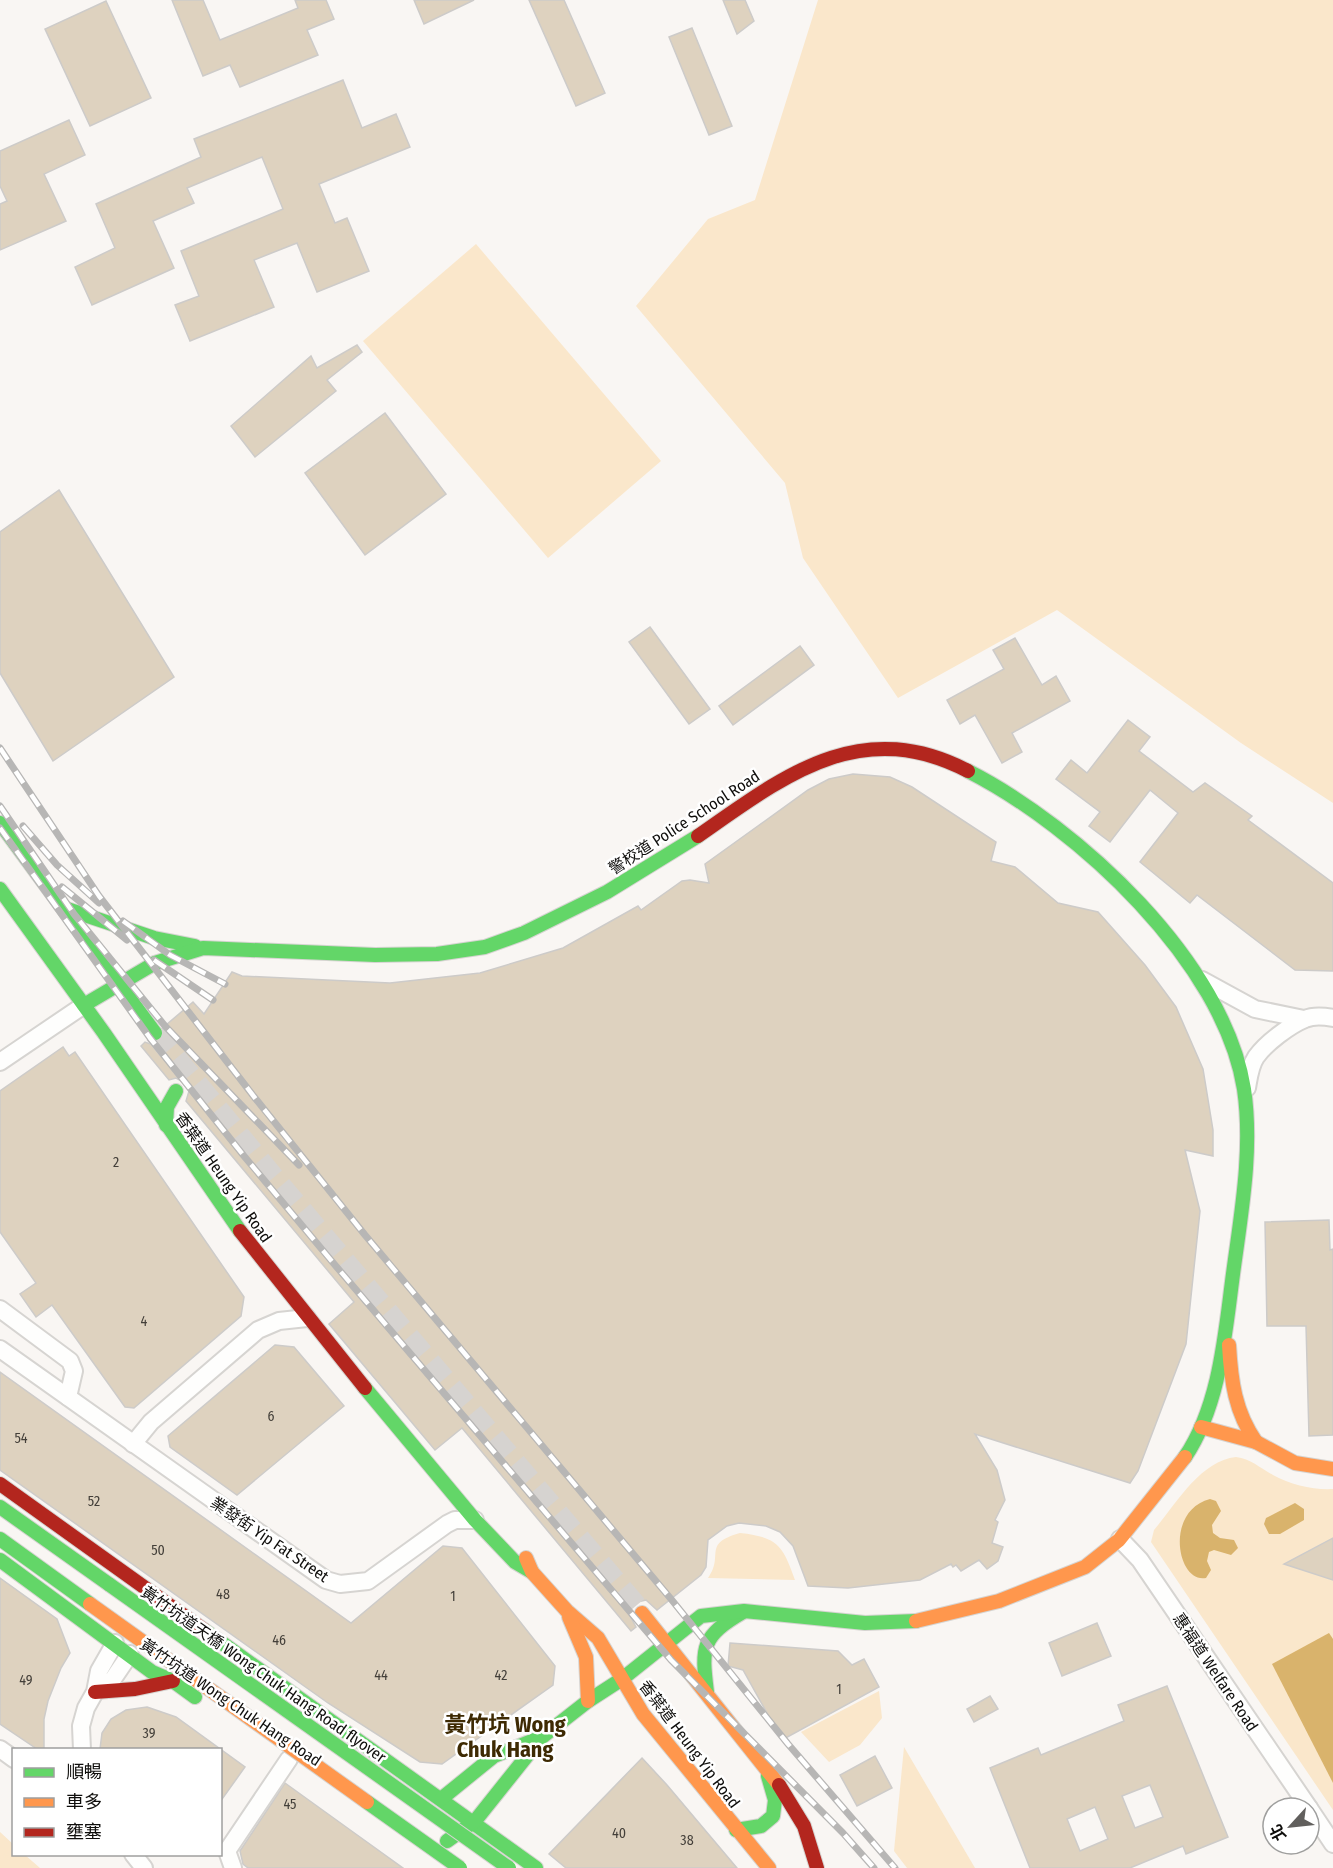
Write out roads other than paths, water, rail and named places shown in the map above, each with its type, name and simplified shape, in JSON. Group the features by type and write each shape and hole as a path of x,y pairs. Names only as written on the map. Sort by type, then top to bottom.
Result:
{"main road":[{"name":"警校道 Police School Road","path":"84,1005 117,982 157,960 203,948 367,956 442,955 490,947 517,937 627,881 671,855 790,772 818,758 870,748 916,751 951,760 990,781 1061,833 1121,887 1152,919 1201,980 1215,1005 1236,1053 1245,1095 1247,1145 1227,1321"},
{"path":"0,823 155,1033"},
{"name":"香葉道 Heung Yip Road","path":"0,889 84,1005 236,1226 307,1318 475,1520 515,1562 532,1572 567,1611 598,1638 643,1714 768,1868"},
{"path":"64,908 154,938 203,948"},
{"path":"166,1125 167,1107 176,1091"},
{"path":"428,1854 474,1821 542,1737 588,1701 622,1679 701,1616 713,1612 743,1612 886,1624 926,1620 1050,1584 1073,1574 1104,1554 1120,1539 1160,1486 1180,1466 1201,1427 1227,1321"},
{"path":"1227,1321 1231,1386 1235,1408 1256,1442"},
{"path":"1201,1427 1256,1442 1294,1463 1333,1469"},
{"name":"香葉道 Heung Yip Road","path":"436,1473 503,1531 524,1553 532,1572"},
{"path":"0,1484 474,1821 536,1868"},
{"name":"黃竹坑道天橋 Wong Chuk Hang Road flyover","path":"0,1507 509,1868"},
{"path":"0,1539 460,1868"},
{"name":"黃竹坑道 Wong Chuk Hang Road","path":"0,1560 152,1672 173,1681 446,1868"},
{"path":"130,1654 160,1598"},
{"name":"香葉道 Heung Yip Road","path":"567,1611 586,1652 590,1680 588,1701"},
{"path":"707,1692 702,1656 703,1645 710,1634 743,1612"},
{"path":"642,1613 707,1692 796,1808 814,1866"},
{"path":"95,1692 135,1689 173,1681 170,1665 172,1652 192,1637 207,1632"},
{"path":"441,1798 494,1756 542,1737"},
{"path":"736,1830 758,1829 767,1825 776,1809 775,1796 763,1764"}],"street":[{"path":"1201,980 1255,1009 1304,1019"},
{"path":"0,1062 84,1005"},
{"path":"1245,1095 1251,1067 1257,1056 1304,1019 1317,1015 1333,1017"},
{"path":"0,1309 70,1361 74,1371 68,1397"},
{"path":"134,1444 151,1422 258,1330 279,1321 307,1318"},
{"name":"業發街 Yip Fat Street","path":"0,1349 315,1573 340,1584 368,1581 447,1524 455,1520 475,1520"},
{"name":"惠福道 Welfare Road","path":"1120,1539 1145,1567 1301,1796"},
{"path":"82,1748 81,1726 86,1708 95,1692 99,1671 115,1643"},
{"path":"95,1692 113,1679 130,1654"},
{"path":"234,1868 227,1851 289,1759"},
{"name":"惠福道 Welfare Road","path":"1321,1826 1333,1844"},
{"path":"135,1856 144,1868"}],"tunnel":[{"path":"155,1033 273,1177 642,1613"}],"railway":[{"path":"0,748 99,896 255,1098 365,1235 671,1599 788,1744 895,1868"},
{"path":"0,806 74,914 165,1026 299,1165"},
{"path":"23,826 57,865 99,903"},
{"path":"0,828 150,1038 335,1265 671,1660 843,1833 874,1868"},
{"path":"62,887 127,940"},
{"path":"123,921 170,955 225,984"},
{"path":"154,960 213,1000"}],"district":[{"name":"黃竹坑 Wong Chuk Hang","path":"505,1736"}]}
